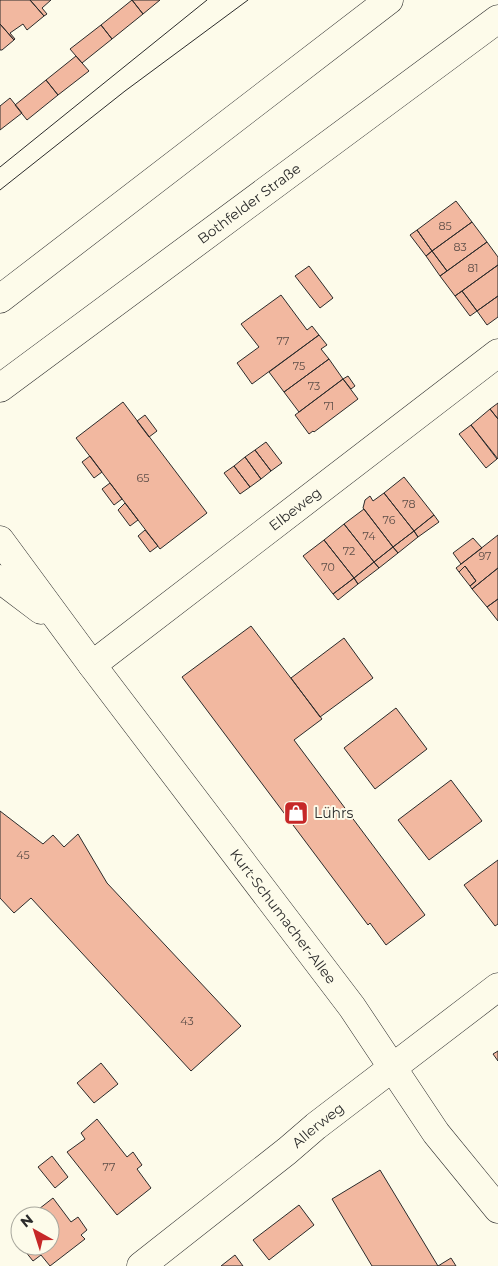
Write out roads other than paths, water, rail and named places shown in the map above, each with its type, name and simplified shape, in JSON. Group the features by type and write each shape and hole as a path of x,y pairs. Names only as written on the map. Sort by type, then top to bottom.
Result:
{"street":[{"path":"0,299 389,0"},
{"name":"Bothfelder Straße","path":"0,388 498,19"},
{"name":"Elbeweg","path":"92,666 498,353"},
{"name":"Kurt-Schumacher-Allee","path":"0,540 92,666 352,1007 436,1133 498,1209"},
{"name":"Kurt-Schumacher-Allee","path":"0,580 65,628"},
{"name":"Allerweg","path":"141,1266 316,1126 498,987"}],"tram line":[{"path":"0,167 207,0"},
{"path":"0,190 125,91 248,0"}],"place":[{"name":"Lührs","path":"296,813"}]}
